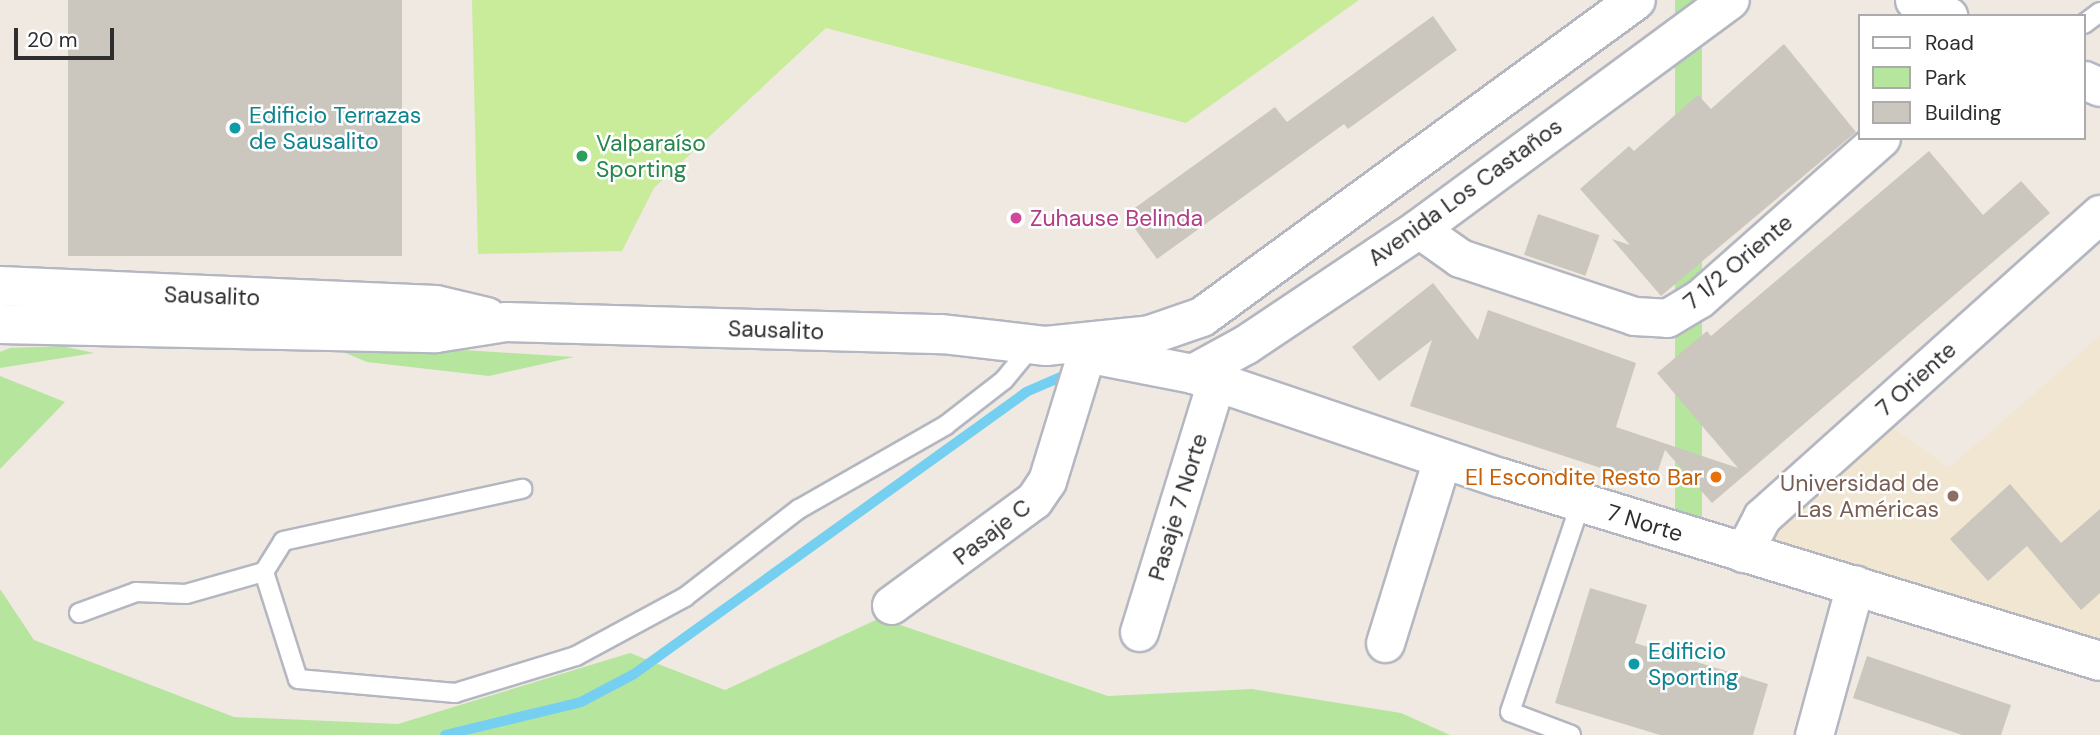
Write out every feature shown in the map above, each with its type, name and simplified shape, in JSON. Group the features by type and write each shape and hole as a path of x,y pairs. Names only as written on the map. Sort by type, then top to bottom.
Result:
{"main road":[{"path":"1205,377 1190,344 1202,317 1636,0"},
{"name":"Avenida Los Castaños","path":"1205,377 1246,345 1419,229 1730,0"},
{"name":"Sausalito","path":"0,286 436,305 506,322"},
{"name":"Sausalito","path":"1040,345 1150,335 1202,317"},
{"name":"Sausalito","path":"0,324 436,333 506,322 942,334 1040,345 1205,377"},
{"name":"7 Norte","path":"1205,377 1442,458 2100,661"}],"street":[{"path":"1914,0 1944,14"},
{"name":"7 1/2 Oriente","path":"1419,229 1460,258 1634,316 1667,318 1699,299 1879,140"},
{"name":"7 Oriente","path":"1743,553 1762,517 2100,214"},
{"name":"Pasaje C","path":"891,605 1034,500 1047,481 1086,354"},
{"name":"Pasaje 7 Norte","path":"1139,632 1205,377"},
{"path":"1385,643 1442,458"},
{"path":"1814,735 1855,585"}],"lane":[{"path":"264,572 298,679 455,692 576,656 685,597 799,509 946,425 1004,380 1040,345"},
{"path":"79,613 136,592 186,594 264,572 283,541 522,489"},
{"path":"1571,735 1510,712 1581,502"}],"shaded area":[{"name":"Universidad de Las Américas","path":"2100,336 2100,645 1763,546 1775,524 1889,425 1949,468"}],"green space":[{"name":"Valparaíso Sporting","path":"472,0 1359,0 1186,123 826,28 654,188 622,251 478,254"},
{"path":"1675,0 1702,0 1702,541 1675,541"},
{"path":"337,342 574,357 489,376 367,362 336,349"},
{"path":"62,346 94,353 0,368 0,352 10,348"},
{"path":"0,376 65,402 0,469"},
{"path":"0,589 34,640 234,717 398,724 630,653 725,690 880,618 1108,696 1252,689 1401,713 1450,735 0,735"}],"building":[{"name":"Edificio Terrazas de Sausalito","path":"68,0 402,0 402,256 68,256"},
{"path":"1433,16 1457,50 1348,129 1344,124 1157,259 1125,215 1275,107 1287,122"},
{"path":"1784,44 1856,132 1661,296 1612,239 1630,245 1580,189 1629,146 1634,151 1698,95 1711,109"},
{"path":"1929,151 1983,215 2021,181 2050,213 1712,503 1665,450 1653,485 1410,406 1432,340 1379,381 1352,347 1433,283 1478,340 1488,310 1636,363 1616,427 1738,468 1657,373 1707,331 1711,336"},
{"path":"1538,214 1599,235 1585,276 1524,255"},
{"path":"2010,484 2061,543 2100,509 2100,593 2081,610 2027,546 1988,581 1950,539"},
{"name":"Edificio Sporting","path":"1590,588 1647,605 1635,643 1768,684 1753,735 1660,735 1555,703"},
{"path":"1867,656 2011,705 2001,735 1962,735 1853,698"}],"waterway":[{"path":"445,735 581,702 634,674 1026,392 1063,376"}],"place":[{"name":"Edificio Terrazas de Sausalito","path":"235,128"},
{"name":"Valparaíso Sporting","path":"582,156"},
{"name":"Zuhause Belinda","path":"1016,218"},
{"name":"El Escondite Resto Bar","path":"1716,477"},
{"name":"Universidad de Las Américas","path":"1953,496"},
{"name":"Edificio Sporting","path":"1634,664"}]}
